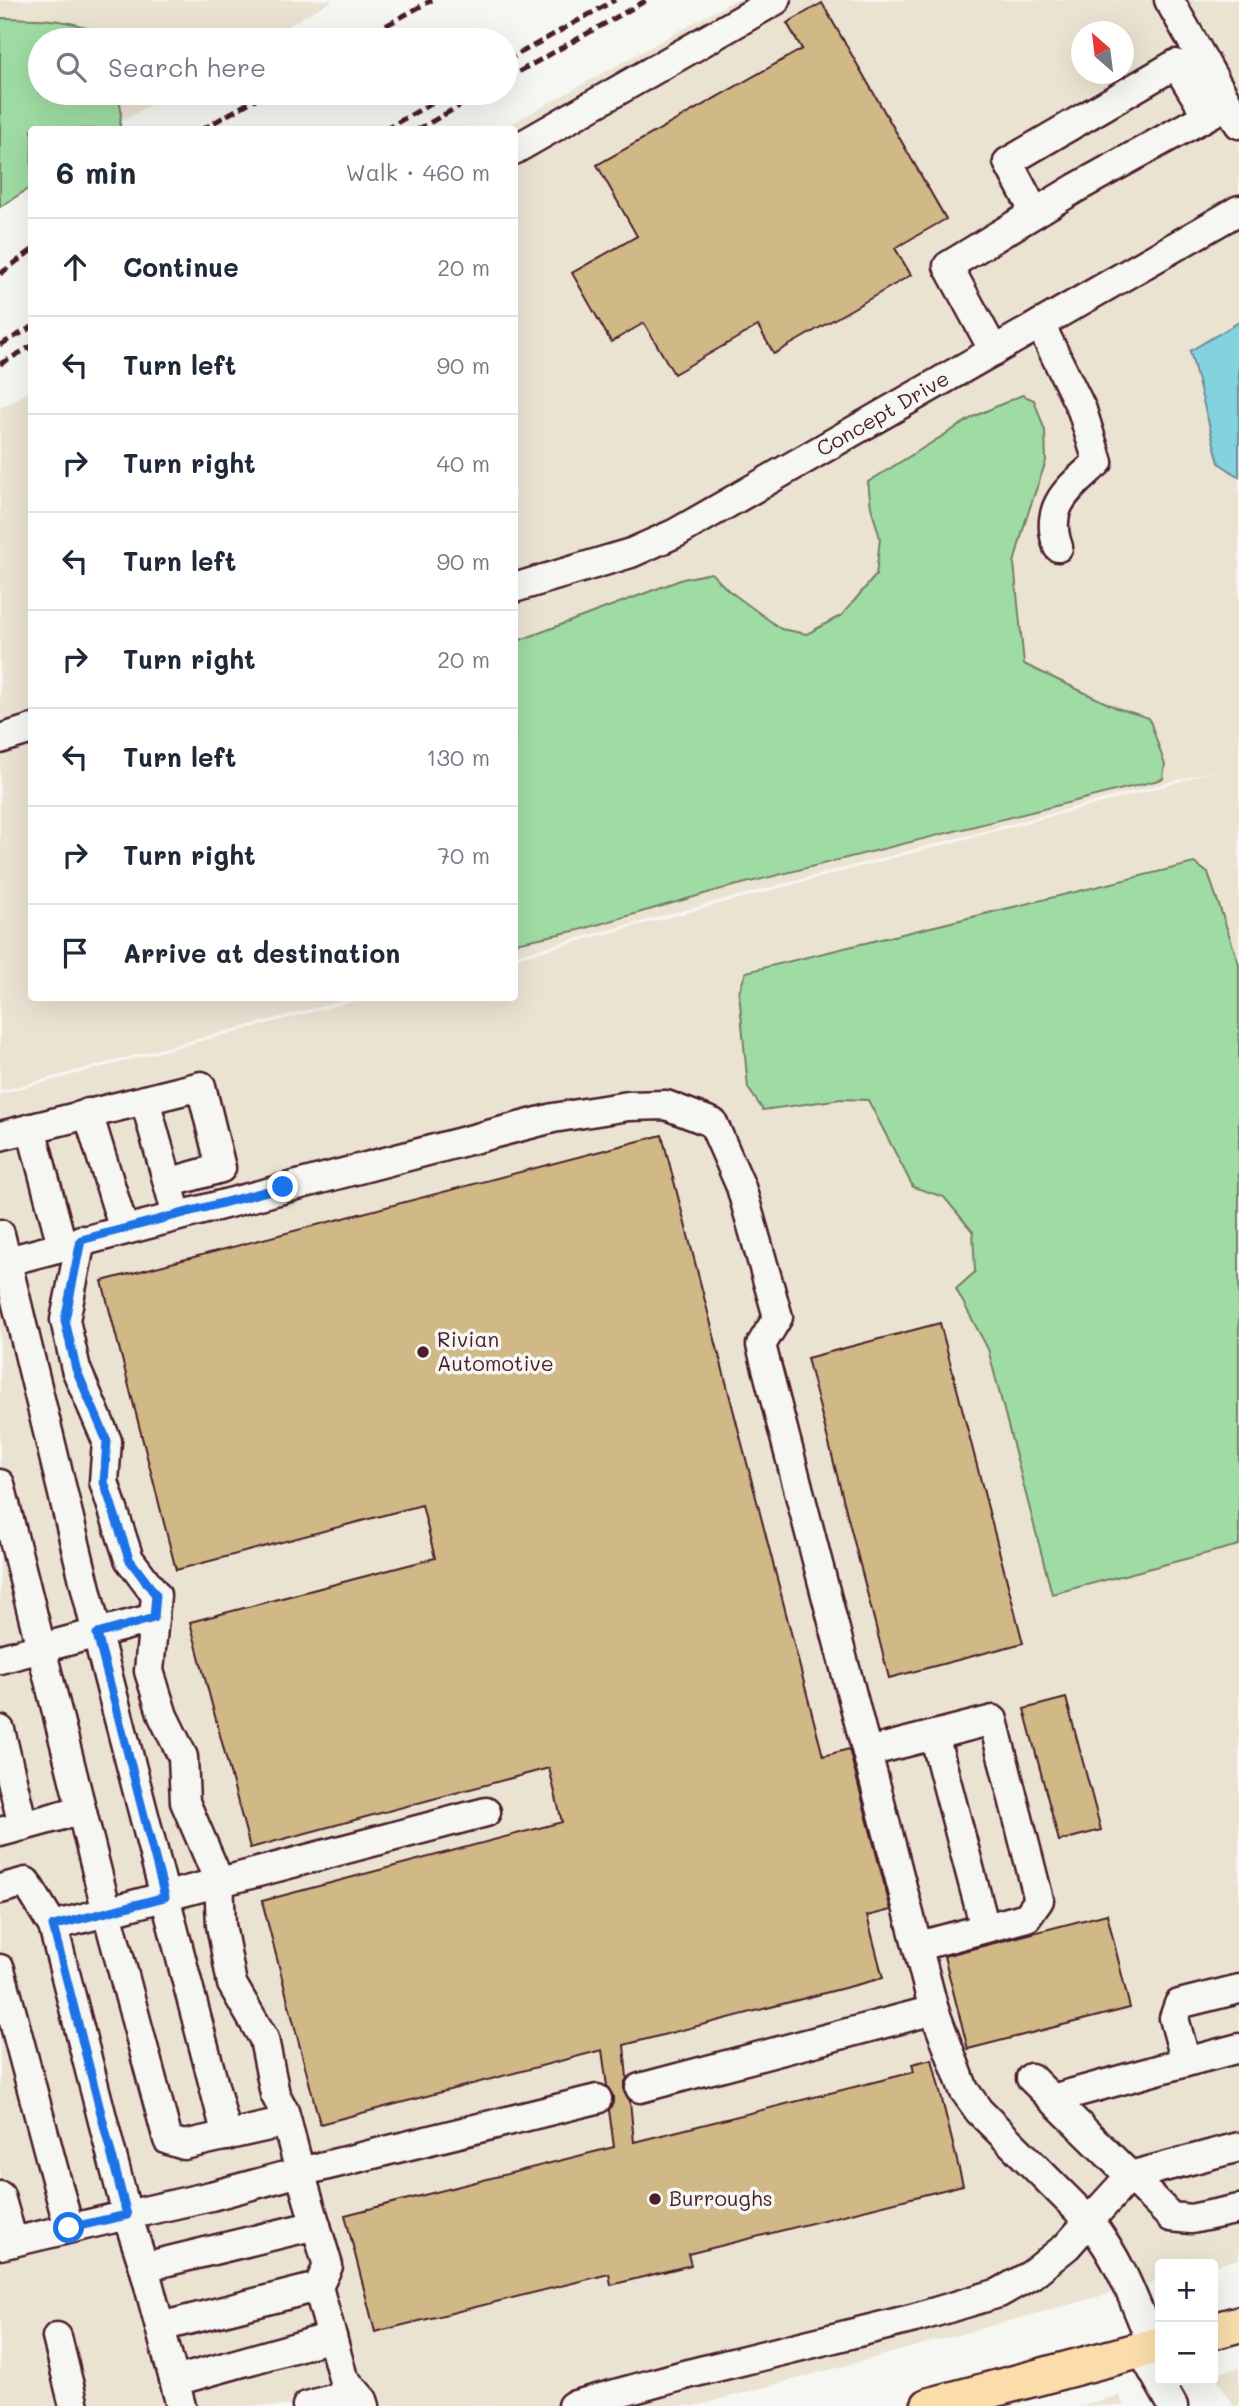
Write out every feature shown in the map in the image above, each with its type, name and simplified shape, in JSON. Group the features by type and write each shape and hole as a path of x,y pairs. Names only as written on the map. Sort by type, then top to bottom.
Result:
{"main road":[{"path":"1218,2330 1239,2324"},
{"path":"929,2406 1152,2347"}],"street":[{"path":"518,148 776,0"},
{"path":"1170,0 1224,114"},
{"path":"1035,213 1008,162 1176,64 1224,114"},
{"path":"994,351 948,266 1035,213 1224,114"},
{"name":"Concept Drive","path":"518,587 631,554 676,533 1239,210"},
{"path":"1040,324 1082,410 1098,462 1062,494 1052,518 1058,547"},
{"path":"0,739 28,730"},
{"path":"0,1136 201,1086 221,1168 168,1183"},
{"path":"145,1100 177,1216"},
{"path":"3,1262 553,1118 628,1106 666,1105 713,1123 741,1187 778,1317 761,1345 934,2010 964,2090 979,2111 1089,2221 1124,2272 1173,2406"},
{"path":"88,1113 124,1230"},
{"path":"31,1128 72,1242 65,1320 76,1369 107,1441 104,1482 129,1559 156,1595 149,1671 163,1716 183,1757 185,1802 219,1881 221,1925 232,1983 264,2039 275,2094 287,2122 328,2266 318,2287 332,2337 344,2378 360,2399 307,2406"},
{"path":"0,1234 3,1262 227,2136"},
{"path":"0,1484 107,1912 168,2140 184,2145 287,2122"},
{"path":"0,1660 154,1618"},
{"path":"868,1752 993,1720 1039,1900 1027,1917 919,1946"},
{"path":"0,1730 11,1829 81,1810"},
{"path":"934,1735 985,1928"},
{"path":"53,1926 486,1812"},
{"path":"0,1889 26,1882 53,1926 127,2215 144,2267 178,2394 332,2337"},
{"path":"0,1969 69,2228"},
{"path":"1186,2062 1174,2018 1179,2004 1239,1989"},
{"path":"640,2088 934,2010"},
{"path":"1052,2099 1239,2048"},
{"path":"1031,2078 1171,2217 1191,2219 1239,2209"},
{"path":"0,2196 6,2243 211,2196 597,2099"},
{"path":"572,2406 688,2374 915,2318 999,2292 1040,2268 1068,2246 1130,2176 1239,2147"},
{"path":"144,2267 316,2225"},
{"path":"160,2327 318,2287"},
{"path":"57,2337 74,2406"}],"shaded area":[{"path":"0,0 333,0 284,28 28,28 28,105 151,105 113,126 28,126 28,138 0,192"},
{"path":"735,0 1239,0 1239,2259 1218,2265 1218,2259 1155,2259 1155,2281 696,2406 0,2406 0,1094 354,1001 518,1001 518,957 1162,787 1219,769 518,954 518,126 507,126"},
{"path":"28,393 28,1001 342,1001 0,1091 0,408"},
{"path":"1239,2368 1239,2406 1233,2406 1218,2381 1218,2373"},
{"path":"1119,2396 1124,2406 1077,2406"}],"green space":[{"path":"0,18 42,19 88,28 28,28 28,105 120,105 120,126 28,126 28,189 0,207"},
{"path":"1022,395 1034,400 1045,431 1046,461 1014,563 1024,664 1117,708 1149,718 1165,765 1163,779 718,890 579,930 518,942 518,641 683,579 711,573 728,590 781,629 807,634 842,615 876,575 880,538 871,507 868,482 975,416"},
{"path":"1194,863 1208,873 1239,964 1239,1545 1052,1594 988,1349 956,1289 975,1272 973,1232 944,1197 913,1187 868,1100 841,1099 763,1110 748,1088 739,992 746,972"}],"water":[{"path":"1239,322 1239,477 1219,463 1190,351"}],"building":[{"path":"822,3 946,219 895,248 911,275 774,354 758,326 674,374 644,323 611,342 572,273 637,236 597,165 802,49 787,23"},
{"path":"662,1135 823,1756 849,1749 891,1910 867,1916 883,1978 624,2045 627,2078 624,2092 630,2101 634,2142 914,2072 912,2064 932,2059 963,2185 688,2254 691,2265 611,2285 609,2274 375,2332 345,2215 614,2147 609,2110 613,2096 607,2086 602,2050 320,2124 262,1901 562,1822 549,1768 250,1848 190,1622 435,1558 422,1505 176,1570 102,1281"},
{"path":"940,1323 1023,1643 889,1678 807,1358"},
{"path":"1066,1698 1101,1830 1059,1841 1024,1709"},
{"path":"1107,1914 1130,2008 968,2049 944,1956"}],"railway":[{"path":"382,28 432,0"},
{"path":"518,54 615,0"},
{"path":"518,72 647,0"},
{"path":"208,126 245,105"},
{"path":"391,126 429,105"},
{"path":"424,126 461,105"},
{"path":"0,274 28,253"},
{"path":"0,345 28,329"},
{"path":"0,364 28,348"}],"place":[{"name":"Rivian Automotive","path":"423,1352"},
{"name":"Burroughs","path":"655,2199"}],"route":[{"path":"69,2228 127,2215 53,1926 165,1897 97,1634 154,1618 156,1595 129,1559 104,1482 107,1441 76,1369 65,1320 81,1240 283,1187"}]}
